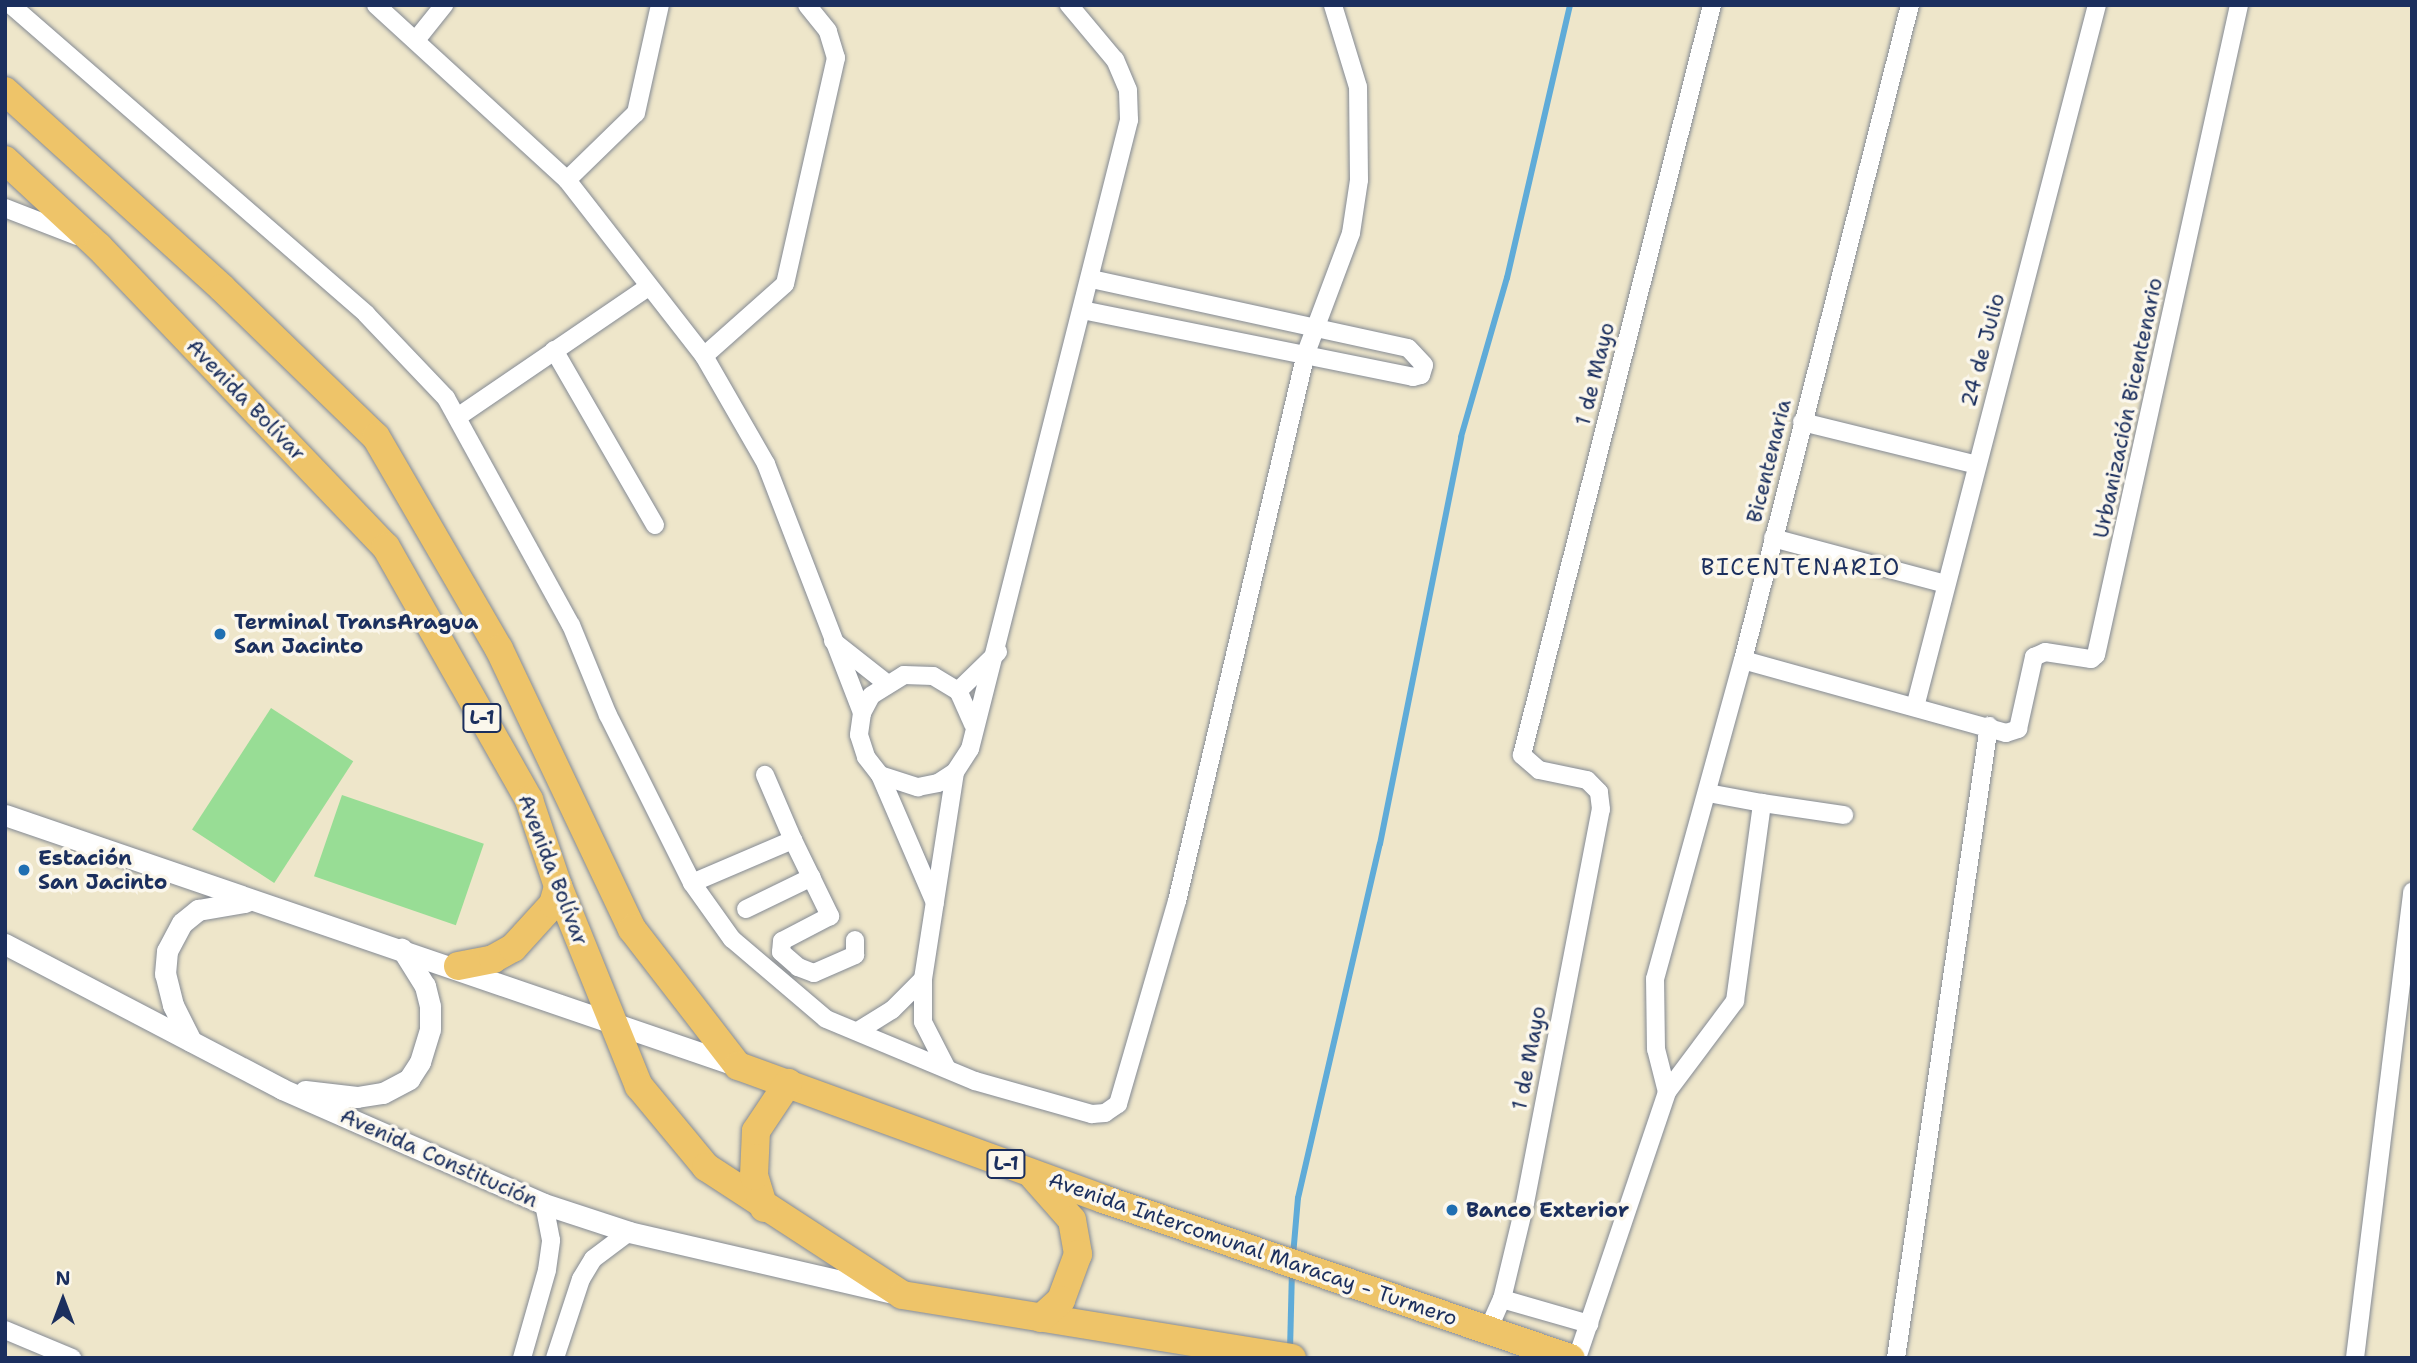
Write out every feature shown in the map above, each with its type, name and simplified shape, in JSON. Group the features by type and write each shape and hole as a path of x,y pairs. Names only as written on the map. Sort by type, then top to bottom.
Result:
{"main road":[{"name":"Avenida Bolívar","path":"5,91 222,288 376,437 499,649 632,929 738,1066"},
{"name":"Avenida Bolívar","path":"5,160 99,247 386,547 529,800 558,886 639,1086 706,1167 764,1208 902,1295"},
{"path":"458,967 513,948 553,904 558,886"},
{"name":"Avenida Intercomunal Maracay - Turmero","path":"738,1066 1309,1271 1571,1358"},
{"path":"764,1208 754,1176 755,1131 788,1083"},
{"path":"1029,1172 1072,1220 1078,1254 1061,1300 1041,1318"},
{"name":"L-1","path":"902,1295 1288,1357"}],"street":[{"path":"11,5 366,314 459,416 571,625 608,715 692,883 732,939 826,1019 975,1081 1092,1114 1105,1113 1118,1104 1177,901 1306,353 1351,233 1359,180 1358,87 1333,5"},
{"path":"376,5 568,180 648,287 704,356 766,464 830,639 862,713 862,746 880,775 936,902"},
{"path":"416,40 444,5"},
{"path":"568,180 636,113 660,5"},
{"path":"704,356 785,284 836,58 828,31 807,5"},
{"path":"880,775 918,787 938,783 955,772 970,749 973,724 998,652 1091,279 1129,120 1128,90 1115,60 1069,5"},
{"name":"1 de Mayo","path":"1488,1330 1502,1299 1601,809 1599,792 1587,780 1539,770 1522,755 1712,5"},
{"name":"Bicentenaria","path":"1667,1092 1656,1049 1655,979 1743,660 1910,5"},
{"name":"24 de Julio","path":"1915,707 2097,5"},
{"name":"Urbanización Bicentenario","path":"1989,726 2006,733 2018,729 2039,653 2091,659 2099,648 2239,5"},
{"path":"5,208 99,247"},
{"path":"1082,310 1306,353 1413,377 1421,375 1424,365 1408,348 1091,279"},
{"path":"459,416 648,287"},
{"path":"554,350 655,525"},
{"path":"1802,422 1977,464"},
{"path":"1773,538 1947,584"},
{"path":"830,639 885,682"},
{"path":"958,691 998,652"},
{"path":"1743,660 1989,726 1896,1358"},
{"path":"862,713 885,682 904,675 933,676 958,691 973,724"},
{"path":"946,1067 923,1022 923,978 955,772"},
{"path":"765,775 830,916 782,941 781,952 814,973 855,955 855,940"},
{"path":"1708,793 1844,815"},
{"path":"1577,1358 1667,1092 1735,1001 1762,803"},
{"path":"5,815 458,967 615,1025 738,1066"},
{"path":"692,883 793,840"},
{"path":"746,909 812,877"},
{"path":"2355,1358 2412,891"},
{"path":"191,1041 171,995 166,951 182,923 198,909 219,903 258,901"},
{"name":"Avenida Constitución","path":"5,944 282,1089 544,1205 629,1232 902,1295"},
{"path":"282,1089 357,1097 383,1093 408,1079 420,1062 430,1028 430,1006 425,986 402,949"},
{"path":"858,1031 892,1010 923,978"},
{"path":"522,1358 547,1270 551,1240 544,1205"},
{"path":"555,1358 581,1279 593,1259 629,1232"},
{"path":"1502,1299 1589,1324"},
{"path":"5,1330 72,1358"}],"green space":[{"path":"271,708 353,761 274,883 192,830"},
{"path":"342,795 484,844 456,925 314,876"}],"waterway":[{"path":"1293,1256 1298,1198 1380,844 1461,437 1507,278 1570,5"},
{"path":"1290,1351 1292,1271"}],"place":[{"name":"Terminal TransAragua San Jacinto","path":"220,634"},
{"name":"Estación San Jacinto","path":"24,870"},
{"name":"Banco Exterior","path":"1452,1210"}],"district":[{"name":"BICENTENARIO","path":"1801,567"}]}
